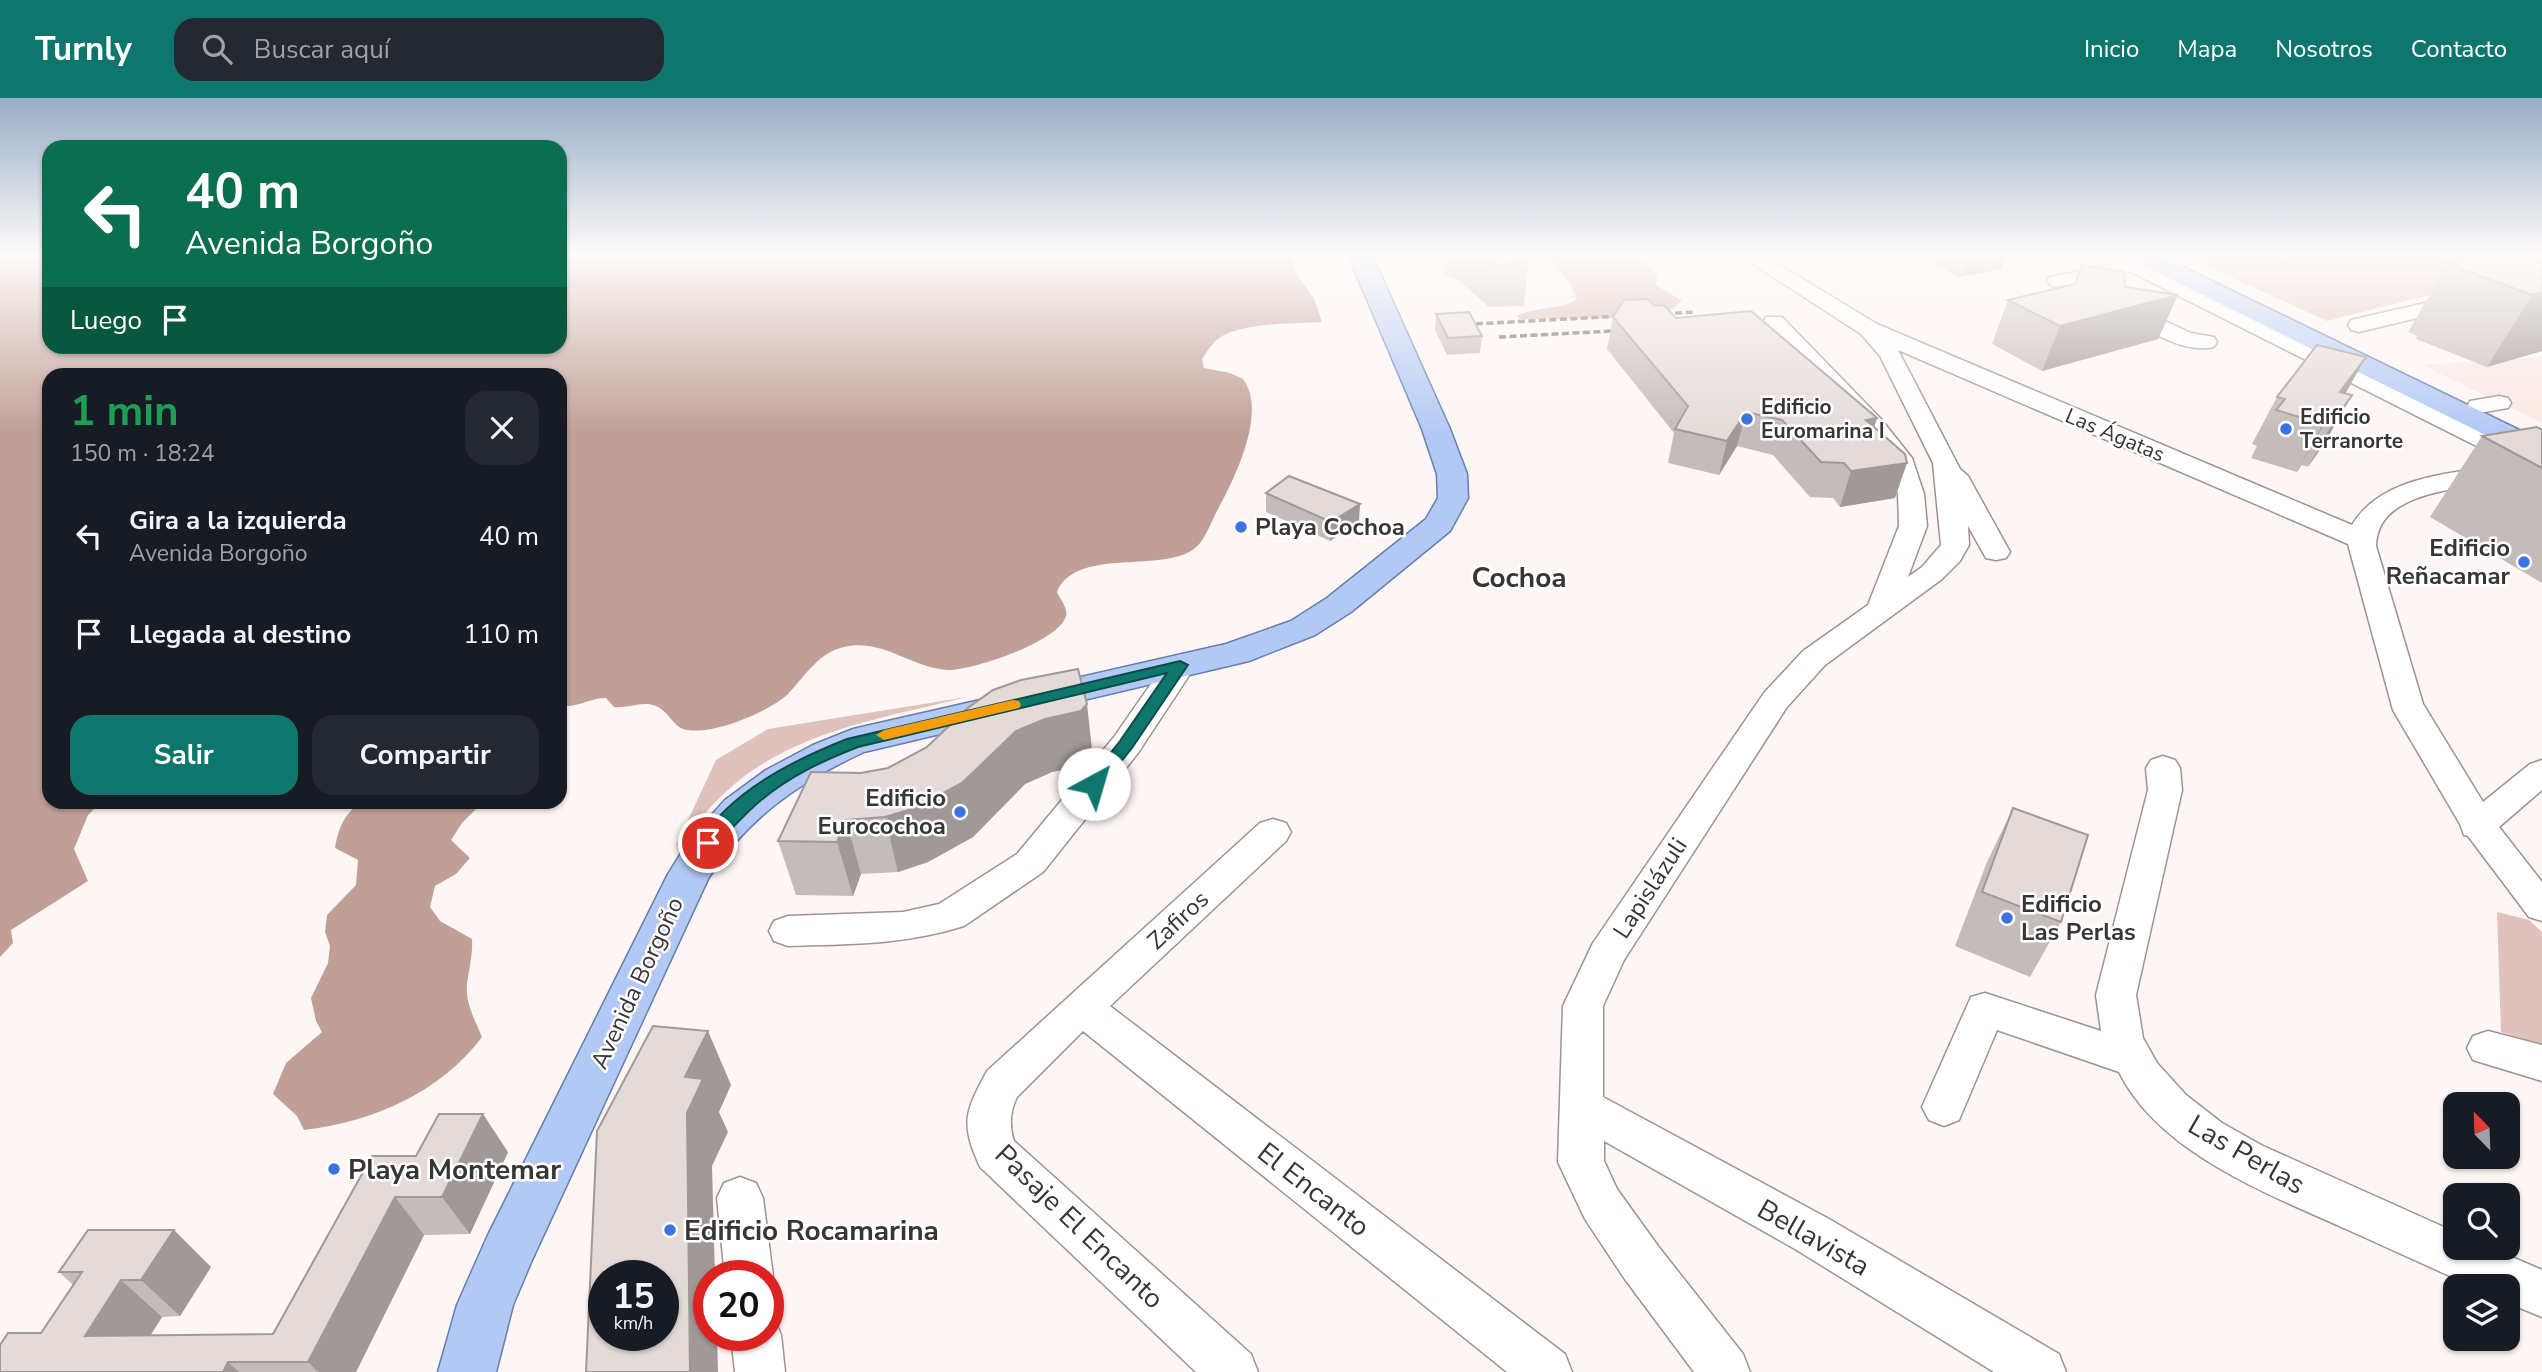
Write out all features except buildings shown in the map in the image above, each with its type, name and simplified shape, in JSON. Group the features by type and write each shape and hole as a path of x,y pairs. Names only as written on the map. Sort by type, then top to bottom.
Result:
{"main road":[{"name":"Avenida Borgoño","path":"467,1372 485,1304 507,1253 689,874 725,822 786,774 853,742 1260,646 1303,628 1349,597 1439,524 1454,498 1452,474 1436,429 1385,314"},
{"path":"2253,314 2540,463"},
{"path":"2275,314 2489,405 2542,437"}],"street":[{"path":"1845,314 1869,329"},
{"path":"2137,314 2185,339 2206,342"},
{"path":"2359,325 2404,314"},
{"path":"1774,322 1872,424 1899,458 1905,473 1911,494 1913,526 1882,607"},
{"name":"Lapislázuli","path":"1869,329 1890,354 1996,552"},
{"name":"Las Ágatas","path":"1869,329 2361,539"},
{"name":"Lapislázuli","path":"1725,1372 1641,1262 1601,1204 1581,1162 1583,1108 1580,1066 1583,1006 1607,954 1775,700 1814,658 1932,573 1950,555 1955,545 1954,518 1946,463"},
{"path":"2540,463 2394,498 2372,514 2361,539 2362,552 2377,592 2408,706 2477,826 2518,881 2542,907"},
{"path":"2480,477 2516,493"},
{"path":"788,931 903,927 950,916 1030,863 1126,745 1180,665"},
{"name":"Las Perlas","path":"2163,768 2165,790 2116,995 2118,1027 2132,1059 2150,1085 2203,1136 2270,1172 2542,1294"},
{"path":"2477,826 2542,772"},
{"name":"Zafiros","path":"1082,1007 1273,832"},
{"name":"Pasaje El Encanto","path":"1082,1007 1002,1084 990,1107 988,1130 996,1153 1233,1372"},
{"name":"El Encanto","path":"1082,1007 1547,1372"},
{"path":"1944,1107 1985,1009 2132,1059"},
{"path":"2488,1048 2542,1063"},
{"name":"Bellavista","path":"1583,1108 1812,1234 2041,1372"},
{"path":"740,1198 747,1260"},
{"path":"758,1351 760,1372"}],"shaded area":[{"path":"0,314 42,314 42,354 567,354 567,314 1319,314 1322,322 1269,325 1229,333 1219,338 1202,359 1204,368 1230,373 1243,379 1250,393 1252,409 1246,446 1232,482 1196,548 1176,557 1098,565 1066,578 1057,592 1066,613 1060,626 1048,636 1013,653 975,666 947,670 871,647 844,647 820,659 779,701 752,716 703,730 679,727 663,710 651,704 614,707 606,698 567,706 567,368 42,368 42,809 94,809 88,815 74,849 88,881 11,930 13,943 0,957"},
{"path":"1651,314 1613,318 1520,319 1517,316"},
{"path":"2313,314 2353,314 2327,321"},
{"path":"2541,357 2542,423 2422,365"},
{"path":"967,697 853,726 797,746 771,759 727,791 675,848 716,760 768,729"},
{"path":"353,809 476,809 462,823 451,840 470,858 456,874 435,886 430,907 440,921 472,939 467,991 471,1011 482,1037 446,1074 403,1101 355,1120 304,1130 297,1116 273,1094 286,1063 322,1032 316,1021 311,998 328,963 330,946 325,932 327,915 356,885 358,860 335,848 338,833"},
{"path":"2497,912 2529,920 2542,932 2542,1045 2501,1032"}],"railway":[{"path":"1455,325 1651,314"},
{"path":"1499,337 1631,330"}],"slow traffic":[{"path":"884,735 1013,705"}],"place":[{"name":"Edificio Euromarina I","path":"1747,419"},
{"name":"Edificio Terranorte","path":"2286,429"},
{"name":"Playa Cochoa","path":"1241,527"},
{"name":"Edificio Reñacamar","path":"2524,562"},
{"name":"Edificio Eurocochoa","path":"960,812"},
{"name":"Edificio Las Perlas","path":"2007,918"},
{"name":"Playa Montemar","path":"334,1169"},
{"name":"Edificio Rocamarina","path":"670,1230"}],"district":[{"name":"Cochoa","path":"1519,577"}],"route":[{"path":"708,843 725,822 786,774 853,742 1180,665 1126,745 1094,784"}]}
